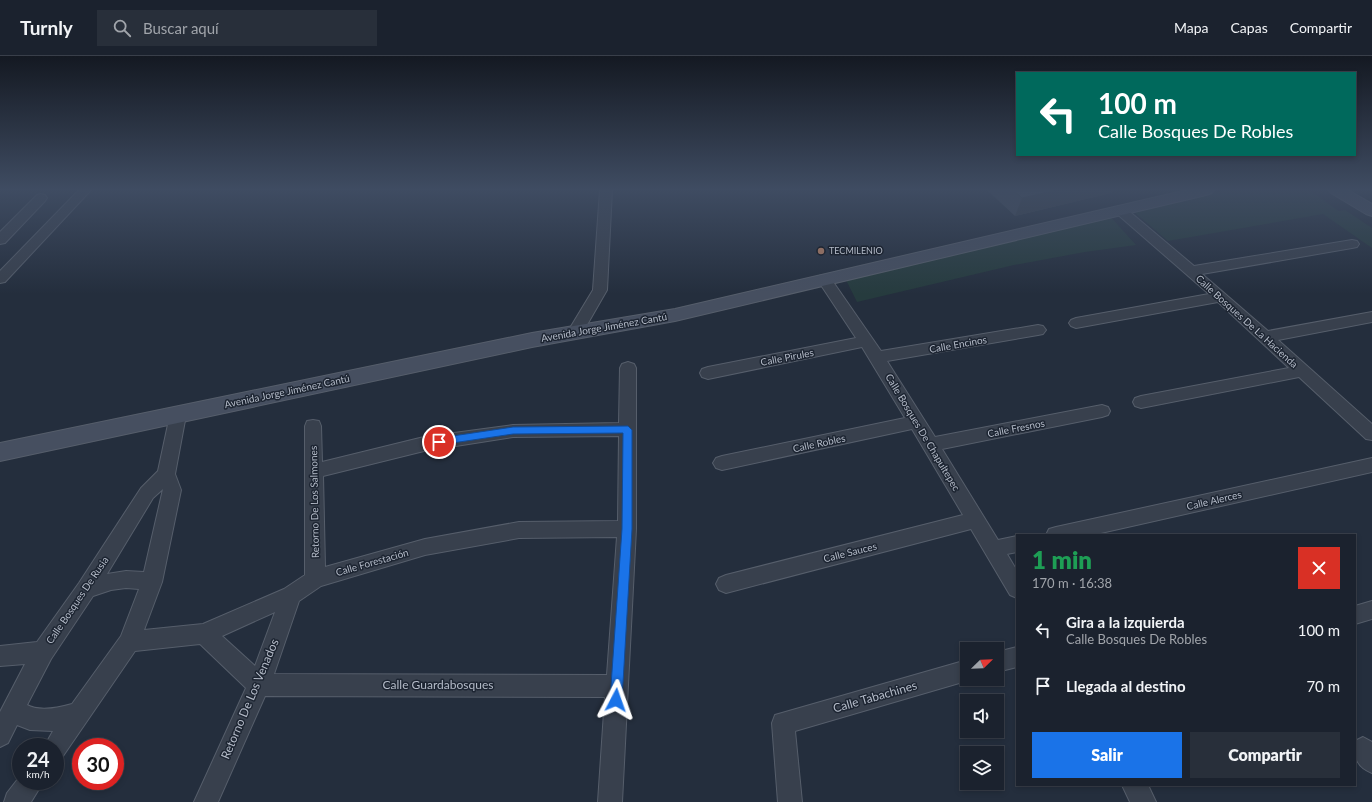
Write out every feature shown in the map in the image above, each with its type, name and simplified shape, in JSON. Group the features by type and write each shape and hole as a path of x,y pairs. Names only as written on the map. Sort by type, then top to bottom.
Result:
{"main road":[{"name":"Avenida Jorge Jiménez Cantú","path":"0,452 532,340 675,315 1056,225"}],"street":[{"path":"0,240 15,225"},
{"path":"0,279 53,225"},
{"path":"575,333 600,290 604,225"},
{"name":"Calle Bosques De La Hacienda","path":"1137,225 1222,297 1264,337 1372,434"},
{"path":"1192,271 1352,244"},
{"name":"Calle Bosques De Chapultepec","path":"824,279 877,357 1016,587"},
{"path":"1076,323 1222,297"},
{"path":"1264,337 1372,318"},
{"name":"Calle Encinos","path":"877,357 1038,330"},
{"name":"Calle Pirules","path":"708,373 867,341"},
{"path":"610,802 627,529 628,368"},
{"path":"1141,402 1302,371"},
{"name":"Calle Fresnos","path":"930,445 1102,411"},
{"path":"62,738 129,642 152,582 172,490 166,474 178,414"},
{"path":"1355,418 1372,415"},
{"name":"Calle Robles","path":"722,463 916,422"},
{"name":"Retorno De Los Salmones","path":"313,426 314,579"},
{"path":"313,471 424,444 513,431 628,430"},
{"name":"Calle Alerces","path":"1061,534 1372,465"},
{"name":"Calle Bosques De Rusia","path":"0,735 43,652 147,493 166,474"},
{"name":"Calle Sauces","path":"726,584 975,520"},
{"name":"Calle Forestación","path":"129,642 204,634 291,595 314,579 425,547 519,530 627,529"},
{"path":"993,549 1016,544"},
{"path":"86,588 110,581 132,578 152,582"},
{"name":"Retorno De Los Venados","path":"206,802 259,685 291,595"},
{"path":"1356,615 1372,610"},
{"path":"204,634 259,685"},
{"path":"0,656 43,652"},
{"path":"1004,660 1016,657"},
{"name":"Calle Tabachines","path":"790,802 783,724 960,673"},
{"name":"Calle Guardabosques","path":"259,685 617,686"},
{"path":"13,710 30,719 53,720 80,714"},
{"path":"1135,786 1144,802"},
{"path":"16,802 25,790"}],"green space":[{"path":"1062,225 1118,225 1136,245 1085,252 1014,265 857,302 844,276"},
{"path":"1149,225 1261,225 1168,241"},
{"path":"1339,225 1367,225 1372,228 1372,248"}],"place":[{"name":"TECMILENIO","path":"821,251"}],"route":[{"path":"439,442 513,431 628,430 627,529 616,700"}]}
